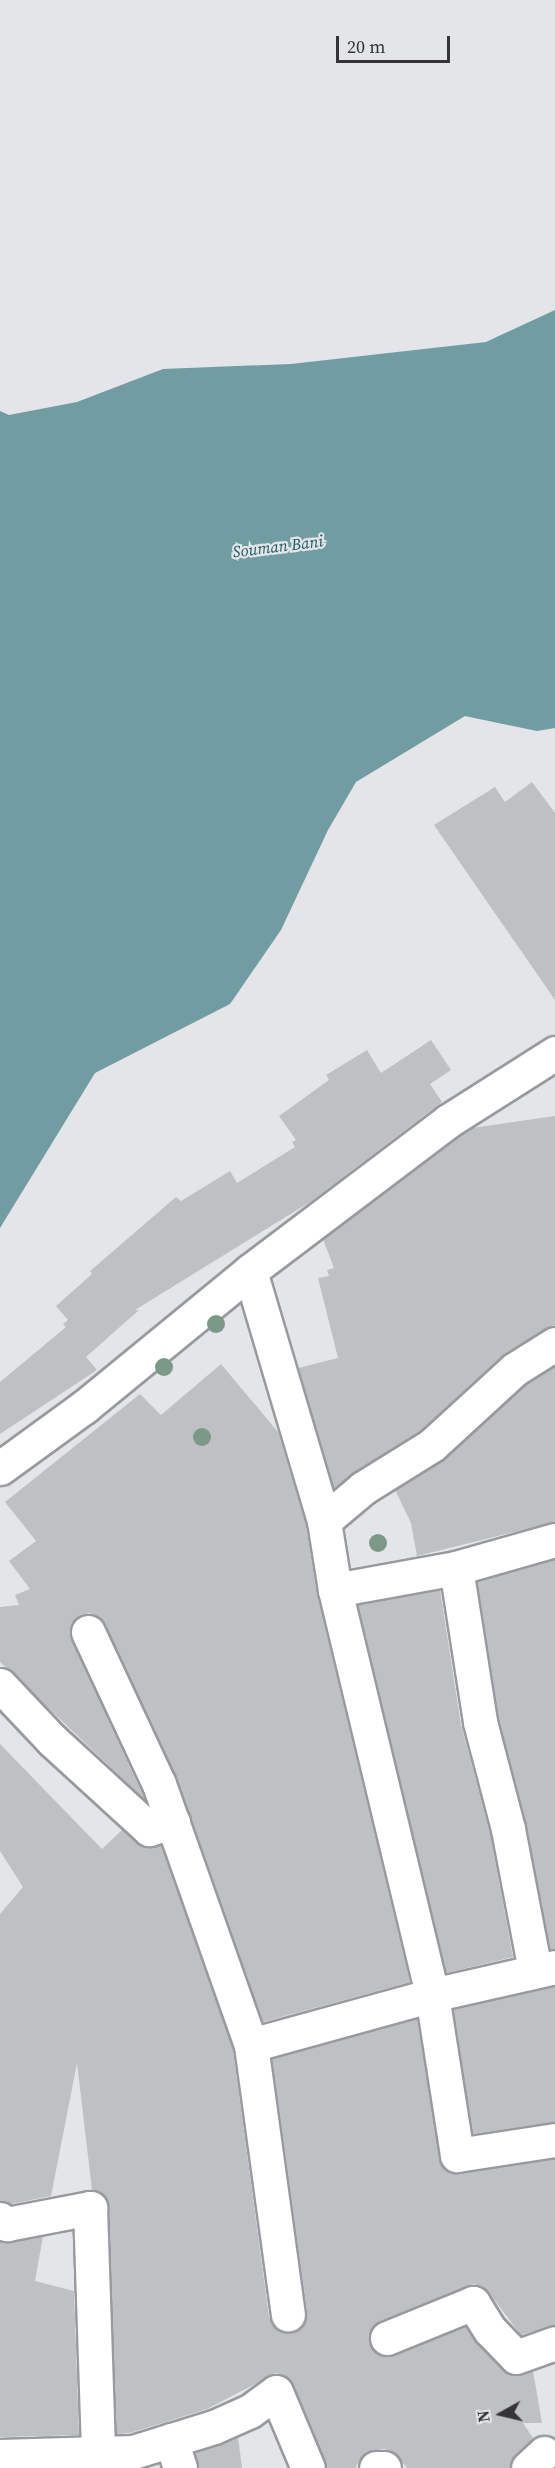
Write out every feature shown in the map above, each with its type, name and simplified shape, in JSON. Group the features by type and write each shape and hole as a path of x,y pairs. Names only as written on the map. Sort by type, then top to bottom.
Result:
{"street":[{"path":"0,1468 93,1400 250,1271 448,1121 555,1053"},
{"path":"250,1271 324,1521 336,1590 432,1995 457,2155 555,2140"},
{"path":"324,1521 363,1488 432,1445 515,1369 555,1344"},
{"path":"336,1590 456,1568 555,1540"},
{"path":"251,2045 432,1995 545,1968 480,1722 456,1568"},
{"path":"88,1632 172,1822 251,2045 288,2314"},
{"path":"0,1685 52,1740 149,1829 172,1822"},
{"path":"0,2219 7,2224 90,2208 98,2453"},
{"path":"387,2338 473,2303 490,2330 516,2357 555,2343"},
{"path":"0,2456 133,2452 175,2454 250,2412 276,2392 308,2468"},
{"path":"376,2468 384,2468"}],"water":[{"name":"Souman Bani","path":"555,310 555,728 537,731 465,716 356,782 328,830 281,930 230,1004 95,1073 0,1228 0,411 9,415 77,402 163,369 291,364 486,342"}],"building":[{"path":"532,782 555,813 555,1000 434,825 495,787 505,802"},
{"path":"431,1040 451,1070 430,1084 442,1102 310,1202 135,1310 139,1310 86,1357 97,1370 0,1434 0,1382 66,1327 63,1324 68,1320 56,1306 92,1274 90,1271 176,1197 181,1201 230,1171 237,1183 295,1147 292,1142 296,1140 279,1116 329,1080 326,1075 367,1050 381,1073"},
{"path":"555,1116 555,1325 505,1353 421,1430 334,1488 298,1368 338,1358 318,1278 329,1276 327,1270 334,1268 323,1239 472,1128"},
{"path":"221,1364 278,1432 306,1525 317,1594 410,1982 263,2022 177,1778 105,1624 90,1613 81,1615 72,1622 71,1639 145,1800 0,1662 0,1607 19,1605 15,1595 30,1589 9,1561 36,1541 5,1502 140,1394 161,1415"},
{"path":"555,1366 555,1522 417,1556 411,1523 395,1490 445,1459 526,1384"},
{"path":"555,1559 555,1949 550,1949 526,1824 498,1718 477,1582"},
{"path":"440,1590 461,1725 490,1833 513,1957 446,1973 358,1605"},
{"path":"0,1744 102,1849 122,1830 144,1847 161,1845 233,2049 269,2317 280,2331 299,2329 307,2311 272,2059 417,2019 443,2167 460,2174 555,2159 555,2325 521,2335 489,2293 474,2284 380,2321 369,2335 375,2352 385,2357 466,2326 503,2370 512,2375 533,2371 542,2423 523,2423 533,2438 515,2455 510,2468 407,2468 394,2452 384,2449 366,2452 355,2468 326,2468 293,2385 287,2377 276,2373 207,2409 130,2433 116,2434 109,2207 105,2197 92,2190 77,2063 51,2196 11,2204 0,2201 0,1914 23,1887 0,1851"},
{"path":"555,1986 555,2122 473,2134 453,2009"},
{"path":"43,2236 35,2281 74,2291 79,2435 0,2437 0,2241"},
{"path":"238,2437 242,2468 198,2468 195,2453"}]}
